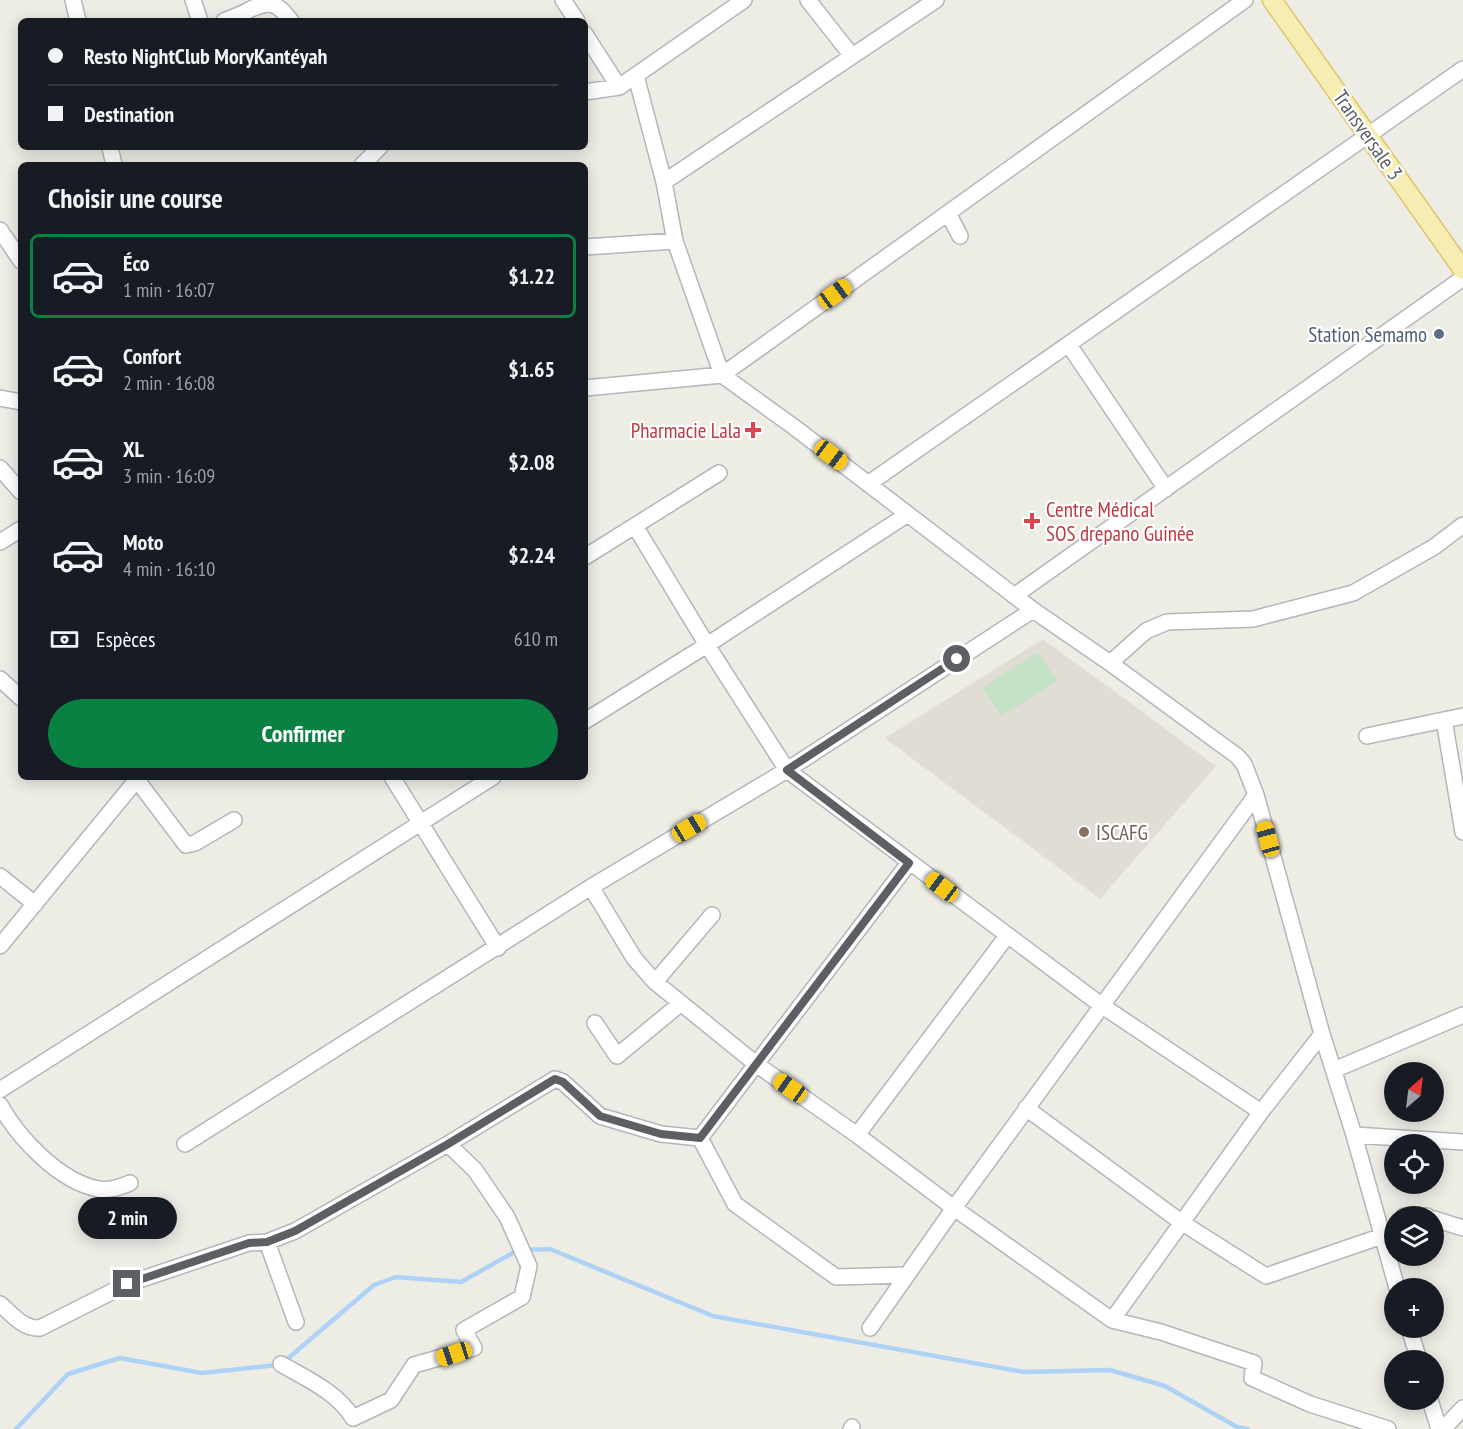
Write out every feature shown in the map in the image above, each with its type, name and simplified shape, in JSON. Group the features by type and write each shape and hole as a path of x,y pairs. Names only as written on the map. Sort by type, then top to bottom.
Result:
{"main road":[{"name":"Transversale 3","path":"1272,0 1463,270"}],"street":[{"path":"73,0 77,18"},
{"path":"193,0 199,18"},
{"path":"563,0 575,18"},
{"path":"588,92 619,87 744,0"},
{"path":"808,0 852,56"},
{"path":"664,182 936,0"},
{"path":"588,388 722,375 1245,0"},
{"path":"230,18 261,3 271,3 280,8 288,18"},
{"path":"588,39 619,87"},
{"path":"868,484 1463,69"},
{"path":"636,76 664,182 675,241 722,375 1014,596 1110,663 1237,756 1244,764 1256,795 1322,1034 1354,1135 1394,1278"},
{"path":"365,162 377,150"},
{"path":"948,213 960,236"},
{"path":"0,230 18,257"},
{"path":"588,247 675,241"},
{"path":"1014,596 1463,278"},
{"path":"1069,345 1166,489"},
{"path":"0,398 18,401"},
{"path":"0,468 18,489"},
{"path":"588,555 719,473"},
{"path":"588,719 707,645 908,514"},
{"path":"1110,663 1146,630 1167,622 1253,619 1353,592 1434,547 1463,525"},
{"path":"635,526 707,645 787,770 1101,1005 1261,1112"},
{"path":"0,542 18,531"},
{"path":"185,1144 498,948 591,887 787,770 1033,610"},
{"path":"0,679 18,695"},
{"path":"1367,736 1463,716"},
{"path":"1444,720 1463,832"},
{"path":"0,946 132,780 186,844 195,843 234,820"},
{"path":"394,780 498,948"},
{"path":"0,1090 488,780"},
{"path":"870,1328 1026,1108 1256,795"},
{"path":"700,1138 909,863"},
{"path":"0,876 35,904"},
{"path":"591,887 634,958 655,982 680,1004 756,1064 1112,1320 1161,1332 1254,1363 1252,1378 1310,1404 1388,1429"},
{"path":"655,982 712,915"},
{"path":"857,1135 1007,936"},
{"path":"595,1023 617,1056 680,1004"},
{"path":"1334,1070 1463,1015"},
{"path":"1112,1320 1261,1112 1322,1034"},
{"path":"0,1304 25,1325 40,1328 127,1284 249,1243 267,1242 295,1231 448,1144 555,1079 563,1082 600,1116 661,1134 700,1138"},
{"path":"0,1105 28,1144 49,1163 80,1183 100,1189 114,1189 130,1183"},
{"path":"1026,1108 1181,1222 1266,1276 1382,1236"},
{"path":"1354,1135 1463,1142"},
{"path":"700,1138 735,1204 836,1277 907,1275"},
{"path":"281,1364 328,1391 337,1401 345,1405 353,1418 390,1400 414,1365 474,1348 464,1330 522,1297 529,1266 507,1217 475,1170 448,1144"},
{"path":"1377,1217 1384,1217"},
{"path":"1444,1222 1463,1228"},
{"path":"267,1242 296,1322"},
{"path":"1434,1410 1441,1429 1463,1408"}],"shaded area":[{"name":"ISCAFG","path":"1043,639 1216,766 1100,899 885,738"}],"green space":[{"path":"1038,652 1057,681 1001,716 983,688"}],"waterway":[{"path":"526,1250 550,1249 713,1316 1024,1372 1110,1370 1165,1386 1237,1427 1248,1429"},
{"path":"285,1361 374,1285 396,1277 461,1282 518,1250"},
{"path":"16,1429 68,1374 120,1358 202,1373 277,1365"}],"place":[{"name":"Station Semamo","path":"1439,334"},
{"name":"Pharmacie Lala","path":"753,430"},
{"name":"Centre Médical SOS drepano Guinée","path":"1032,521"},
{"name":"ISCAFG","path":"1084,832"}],"route":[{"path":"127,1284 249,1243 267,1242 295,1231 448,1144 555,1079 563,1082 600,1116 661,1134 700,1138 909,863 787,770 957,659"}]}
